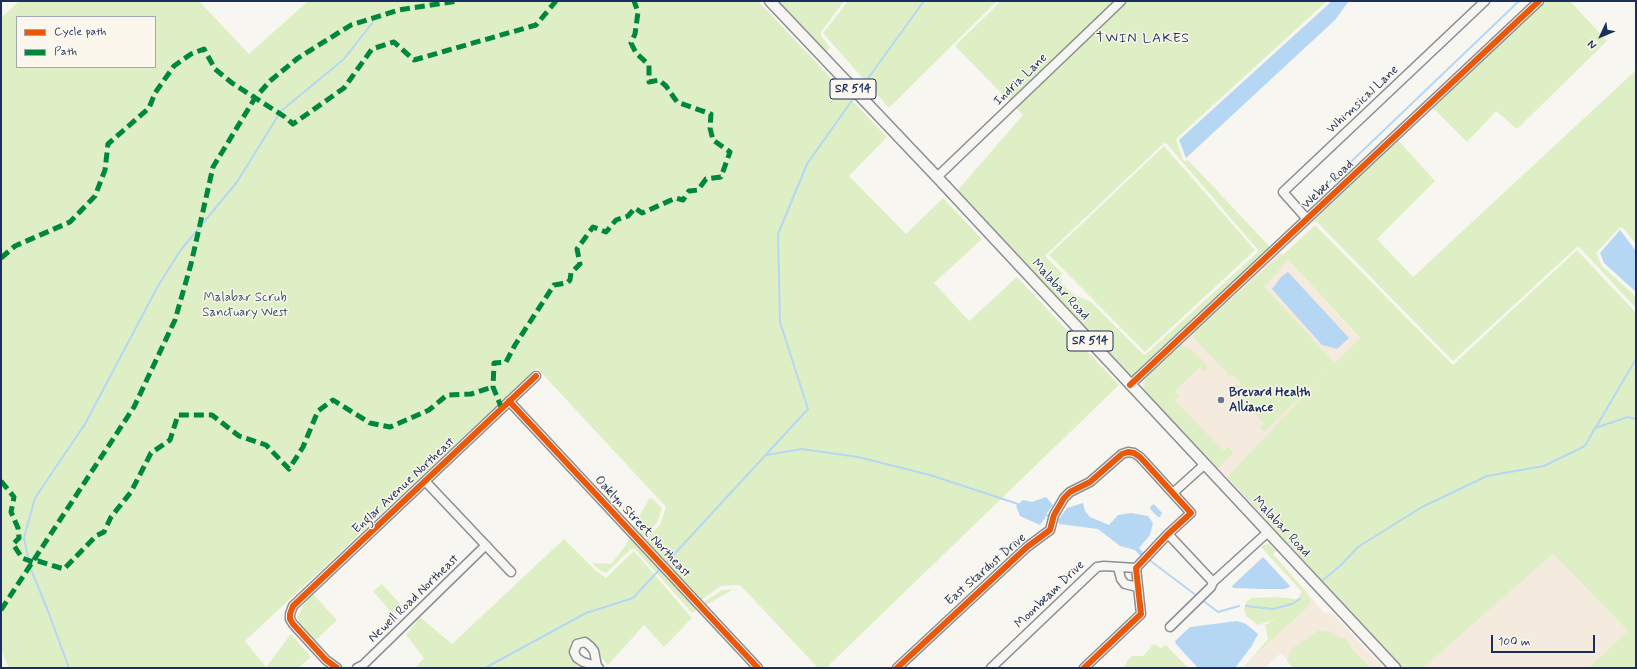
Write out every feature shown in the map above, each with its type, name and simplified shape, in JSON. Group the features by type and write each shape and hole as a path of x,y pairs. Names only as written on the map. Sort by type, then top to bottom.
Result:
{"main road":[{"name":"Malabar Road","path":"770,1 937,177 1395,668"}],"street":[{"name":"Indria Lane","path":"937,177 1121,1"},
{"name":"Whimsical Lane","path":"1307,219 1283,192 1485,1"},
{"name":"Weber Road","path":"1130,385 1539,1"},
{"name":"Englar Avenue Northeast","path":"337,668 326,660 292,624 290,614 293,606 536,376"},
{"name":"Oaklyn Street Northeast","path":"509,401 758,668"},
{"name":"East Stardust Drive","path":"897,668 1027,547 1050,530 1053,519 1064,498 1070,492 1090,482 1122,454 1128,452 1134,453 1140,457 1173,493"},
{"path":"1084,668 1141,614 1136,568 1168,534 1191,513 1173,493 1205,464"},
{"path":"425,481 512,572"},
{"path":"1170,627 1211,587 1213,582 1268,532"},
{"path":"1168,534 1213,582"},
{"name":"Newell Road Northeast","path":"357,668 363,665 486,545"},
{"name":"Moonbeam Drive","path":"991,668 1097,567 1136,568"},
{"path":"1118,567 1121,580 1125,584 1137,587"}],"shaded area":[{"path":"1278,251 1360,339 1227,477 1145,395 1142,385 1144,378"},
{"path":"1553,554 1628,631 1588,668 1422,668"},
{"path":"1309,595 1324,613 1333,614 1384,668 1371,668 1352,649 1346,638 1339,637 1333,632 1288,660 1281,653 1265,668 1245,668 1252,658 1309,606"}],"green space":[{"name":"Malabar Scrub Sanctuary West","path":"19,1 199,1 249,54 308,1 758,1 887,137 849,176 906,234 943,198 982,239 934,283 969,321 1017,277 1119,385 826,668 818,668 740,585 721,586 700,601 645,539 660,525 666,507 537,368 245,641 266,667 291,634 311,657 298,668 9,668 1,650 1,18"},
{"path":"776,1 844,1 821,32 821,36 830,47 825,54"},
{"path":"848,1 997,1 889,108 823,33"},
{"path":"1001,1 1327,1 1176,139 1183,160 1188,160 1271,248 1131,379 956,192 1023,115 955,46","holes":["1164,143 1167,144 1258,250 1257,253 1145,355 1091,302 1075,295 1062,284 1062,273 1046,257 1046,255"]},
{"path":"1544,1 1570,1 1607,41 1517,129 1496,111 1467,142 1432,107"},
{"path":"1635,71 1636,244 1623,228 1620,227 1596,253 1602,266 1636,297 1636,308 1580,248 1577,247 1453,361 1317,222 1313,222 1283,250 1398,140 1435,181 1377,239 1413,277"},
{"path":"1164,146 1255,250 1145,352 1049,255"},
{"path":"1315,225 1453,365 1577,250 1636,313 1636,668 1588,668 1628,631 1553,554 1425,666 1422,668 1403,668 1227,477 1327,371 1264,432 1259,427 1264,423 1247,409 1229,390 1232,387 1241,384 1233,375 1222,377 1228,374 1193,337 1194,332 1282,254 1283,255","holes":["1288,260 1360,338 1335,363 1264,287"]},
{"path":"1182,345 1197,354 1207,366 1207,369 1205,372 1200,367 1175,391 1179,396 1174,400 1224,451 1228,447 1233,453 1218,468 1160,410 1144,389 1146,377"},
{"path":"652,498 662,508 657,523 642,539 701,604 722,590 739,589 732,590 692,613 635,549 631,549 606,573 598,569 592,563 611,564 626,545 636,522 649,499"},
{"path":"564,539 596,571 606,578 634,551 692,618 664,647 644,625 608,665 587,640 580,637 570,643 569,656 580,668 415,668 424,658 406,635 420,617 452,644"},
{"path":"1269,544 1276,551 1273,554 1309,595 1310,602 1309,606 1252,658 1245,668 1243,668 1268,639 1265,625 1275,619 1258,625 1246,616 1244,609 1246,602 1251,598 1276,597 1296,599 1301,596 1299,595 1302,592 1261,547"},
{"path":"382,584 403,607 400,615 390,611 373,591"},
{"path":"313,594 337,620 315,641 299,625 297,618 304,604"},
{"path":"1319,630 1333,632 1339,637 1346,638 1352,649 1371,668 1293,668 1287,661 1291,649"},
{"path":"1154,644 1161,648 1166,645 1188,668 1124,668 1132,656 1143,656"}],"water":[{"path":"1332,1 1349,1 1335,20 1186,158 1179,140"},
{"path":"1620,230 1636,251 1636,292 1604,263 1600,253"},
{"path":"1288,272 1349,338 1337,349 1322,345 1272,289 1281,277"},
{"path":"1046,497 1053,505 1045,515 1045,518 1040,525 1020,516 1016,506 1023,500 1032,502"},
{"path":"1083,503 1085,511 1090,517 1109,525 1118,515 1131,513 1148,516 1153,523 1150,535 1139,548 1144,553 1143,555 1141,557 1135,550 1120,546 1098,529 1059,524 1058,520 1067,508"},
{"path":"1154,504 1162,513 1160,517 1158,517 1150,509"},
{"path":"1263,557 1290,586 1284,589 1233,588 1232,586"},
{"path":"1237,621 1246,624 1258,634 1251,647 1235,668 1198,668 1176,644 1175,641 1190,627"}],"waterway":[{"path":"861,88 924,1"},
{"path":"1311,200 1519,1"},
{"path":"69,668 30,567 24,538 35,498 85,424 158,286 180,251 237,182 281,111 344,59 373,22"},
{"path":"667,562 808,409 780,322 778,234 807,164 853,99"},
{"path":"1596,427 1636,359"},
{"path":"1322,581 1341,565 1358,547 1422,507 1487,476 1544,466 1585,446 1595,428 1628,417 1636,419"},
{"path":"766,455 802,449 858,457 930,475 1018,504"},
{"path":"1045,515 1051,517"},
{"path":"1148,559 1197,596"},
{"path":"485,668 586,613 633,598 659,570"},
{"path":"1201,599 1218,612 1239,606"},
{"path":"1246,606 1273,609 1292,604 1300,599"}],"marked path":[{"path":"1,610 134,407 175,320 191,264 213,167 255,98 270,81 298,58 351,25 399,10 458,1"},
{"path":"1,258 15,246 70,222 95,196 105,170 108,144 149,108 155,93 174,66 191,54 204,49 215,69 232,83 285,117 293,124 344,88 372,49 394,42 414,60 536,25 556,1"},
{"path":"502,409 493,387 494,363 506,362 515,345 554,285 567,283 570,280 571,273 580,264 577,249 593,227 606,232 616,220 628,216 635,208 642,213 676,198 683,200 689,191 698,190 706,179 721,177 730,152 713,140 710,128 711,114 677,102 666,86 659,80 649,82 649,65 636,53 631,43 635,34 638,12 634,1"},
{"path":"1,481 14,497 11,512 18,528 19,538 13,544 22,558 64,569 96,536 104,532 111,517 131,492 151,453 170,440 178,415 212,415 239,436 266,445 289,469 303,447 318,411 333,400 370,423 390,427 429,410 447,395 471,394 493,387"}],"cycle path":[{"path":"1130,385 1539,1"},
{"path":"337,668 326,660 293,624 290,619 293,606 536,376"},
{"path":"509,401 758,668"},
{"path":"897,668 1027,547 1050,530 1054,515 1064,498 1070,492 1090,482 1122,454 1128,452 1134,453 1140,457 1191,513 1168,534 1136,568 1141,614 1084,668"}],"place":[{"name":"Brevard Health Alliance","path":"1221,400"}],"district":[{"name":"TWIN LAKES","path":"1143,39"}]}
